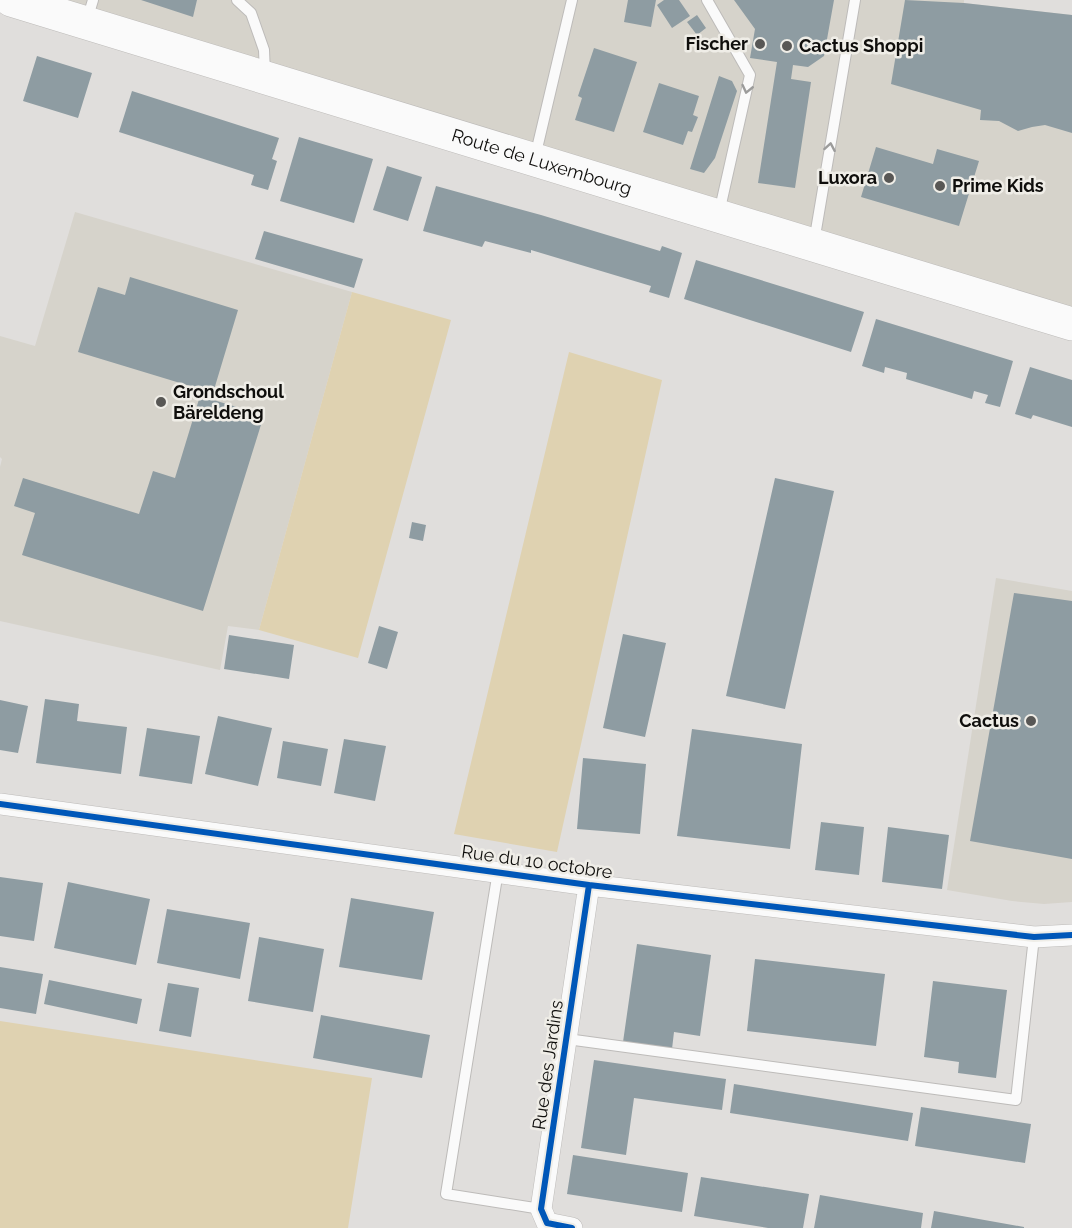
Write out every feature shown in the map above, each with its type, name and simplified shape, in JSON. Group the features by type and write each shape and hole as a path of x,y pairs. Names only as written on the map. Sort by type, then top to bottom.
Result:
{"main road":[{"name":"Route de Luxembourg","path":"23,2 90,12 265,78 1072,324"}],"street":[{"name":"Rue du 10 octobre","path":"0,804 589,885 1034,937 1072,935"},
{"name":"Rue des Jardins","path":"541,1209 589,885"},
{"path":"541,1209 547,1223 572,1228"}],"lane":[{"path":"237,0 251,13 264,50 265,78"},
{"path":"534,160 572,0"},
{"path":"707,0 750,75 718,216"},
{"path":"813,246 855,0"},
{"path":"498,871 446,1194 541,1209"},
{"path":"567,1039 1016,1100 1034,937"}],"shaded area":[{"path":"11,0 964,0 964,3 1072,15 1072,324"},
{"name":"Grondschoul Bäreldeng","path":"75,212 352,292 259,630 228,626 220,670 0,621 0,467 2,459 0,457 0,336 35,346"},
{"path":"352,292 451,320 358,658 259,630"},
{"path":"569,352 662,380 557,852 454,834"},
{"name":"Cactus","path":"996,578 1072,591 1072,902 1044,904 1012,901 947,890"},
{"path":"0,1021 372,1078 348,1228 0,1228"}],"building":[{"path":"141,0 197,0 193,17"},
{"path":"628,0 656,0 651,27 624,22"},
{"path":"664,0 679,0 690,16 672,28 657,5"},
{"path":"734,0 834,0 824,56 808,67 793,65 791,79 811,82 795,188 758,183 777,62 750,58 755,29"},
{"path":"905,0 964,3 1072,15 1072,133 1045,125 1018,131 999,121 980,120 981,110 891,84"},
{"path":"697,15 706,28 697,35 687,22"},
{"path":"594,48 637,62 614,132 575,120 582,98 578,96"},
{"path":"37,56 92,73 78,118 23,101"},
{"path":"719,76 732,81 737,91 715,158 704,173 690,169"},
{"path":"659,83 699,96 693,115 698,117 692,132 688,131 683,145 643,132"},
{"path":"132,91 279,138 272,159 277,161 268,190 251,185 254,175 119,132"},
{"path":"299,137 373,159 354,223 280,201"},
{"name":"Prime Kids","path":"876,147 933,164 937,149 979,161 959,226 861,197"},
{"path":"387,166 422,177 408,221 373,210"},
{"path":"436,186 660,251 662,246 682,253 669,298 649,292 651,286 531,250 531,253 485,241 482,247 423,231"},
{"path":"264,231 363,259 354,288 255,259"},
{"path":"696,260 864,312 851,352 684,299"},
{"path":"130,277 238,310 213,393 78,352 98,287 125,295"},
{"path":"876,319 1013,361 1000,407 985,403 988,395 974,391 972,399 906,379 907,373 885,367 884,373 862,366"},
{"path":"1030,367 1072,380 1072,427 1033,415 1031,419 1015,414"},
{"path":"200,396 264,415 203,611 22,555 35,513 14,506 23,478 139,514 153,471 175,478"},
{"path":"775,478 834,491 785,709 726,696"},
{"path":"412,522 426,525 423,541 409,538"},
{"name":"Cactus","path":"1014,593 1072,601 1072,859 970,841"},
{"path":"379,626 398,632 387,669 368,663"},
{"path":"623,634 666,643 645,737 603,728"},
{"path":"229,635 294,645 289,679 224,669"},
{"path":"45,699 79,704 77,721 127,727 121,774 36,763"},
{"path":"0,700 28,706 18,753 0,750"},
{"path":"218,716 272,728 258,786 205,774"},
{"path":"147,728 200,736 192,784 139,776"},
{"path":"692,729 802,744 790,849 677,836"},
{"path":"344,739 386,746 375,801 334,793"},
{"path":"283,741 328,749 321,786 277,778"},
{"path":"583,758 646,764 640,834 577,829"},
{"path":"821,822 864,827 859,875 815,870"},
{"path":"888,827 949,835 942,889 882,882"},
{"path":"0,877 43,883 34,941 0,936"},
{"path":"68,882 150,899 136,965 54,948"},
{"path":"351,898 434,912 422,980 339,967"},
{"path":"167,909 250,923 240,979 157,963"},
{"path":"259,937 324,949 313,1012 248,1001"},
{"path":"637,944 711,955 700,1036 674,1032 672,1049 623,1042"},
{"path":"755,959 885,974 876,1046 747,1031"},
{"path":"0,967 43,974 36,1014 0,1008"},
{"path":"49,980 142,999 137,1024 44,1004"},
{"path":"933,981 1007,990 996,1078 958,1073 959,1062 924,1057"},
{"path":"168,983 199,988 191,1037 159,1031"},
{"path":"321,1015 430,1035 422,1078 313,1058"},
{"path":"594,1060 726,1079 722,1110 634,1098 626,1155 581,1148"},
{"path":"734,1084 913,1113 908,1141 730,1113"},
{"path":"921,1107 1031,1124 1025,1163 915,1146"},
{"path":"573,1155 688,1173 682,1212 567,1194"},
{"path":"701,1177 809,1194 803,1228 768,1228 694,1216"},
{"path":"820,1195 923,1213 921,1228 814,1228"},
{"path":"934,1211 1024,1227 1024,1228 931,1228"}],"cycle path":[{"path":"0,804 589,885 1034,937 1072,935"},
{"path":"572,1228 547,1223 541,1209 589,885"}],"place":[{"name":"Fischer","path":"760,44"},
{"name":"Cactus Shoppi","path":"787,46"},
{"name":"Luxora","path":"889,178"},
{"name":"Prime Kids","path":"940,186"},
{"name":"Grondschoul Bäreldeng","path":"161,402"},
{"name":"Cactus","path":"1031,721"}]}
